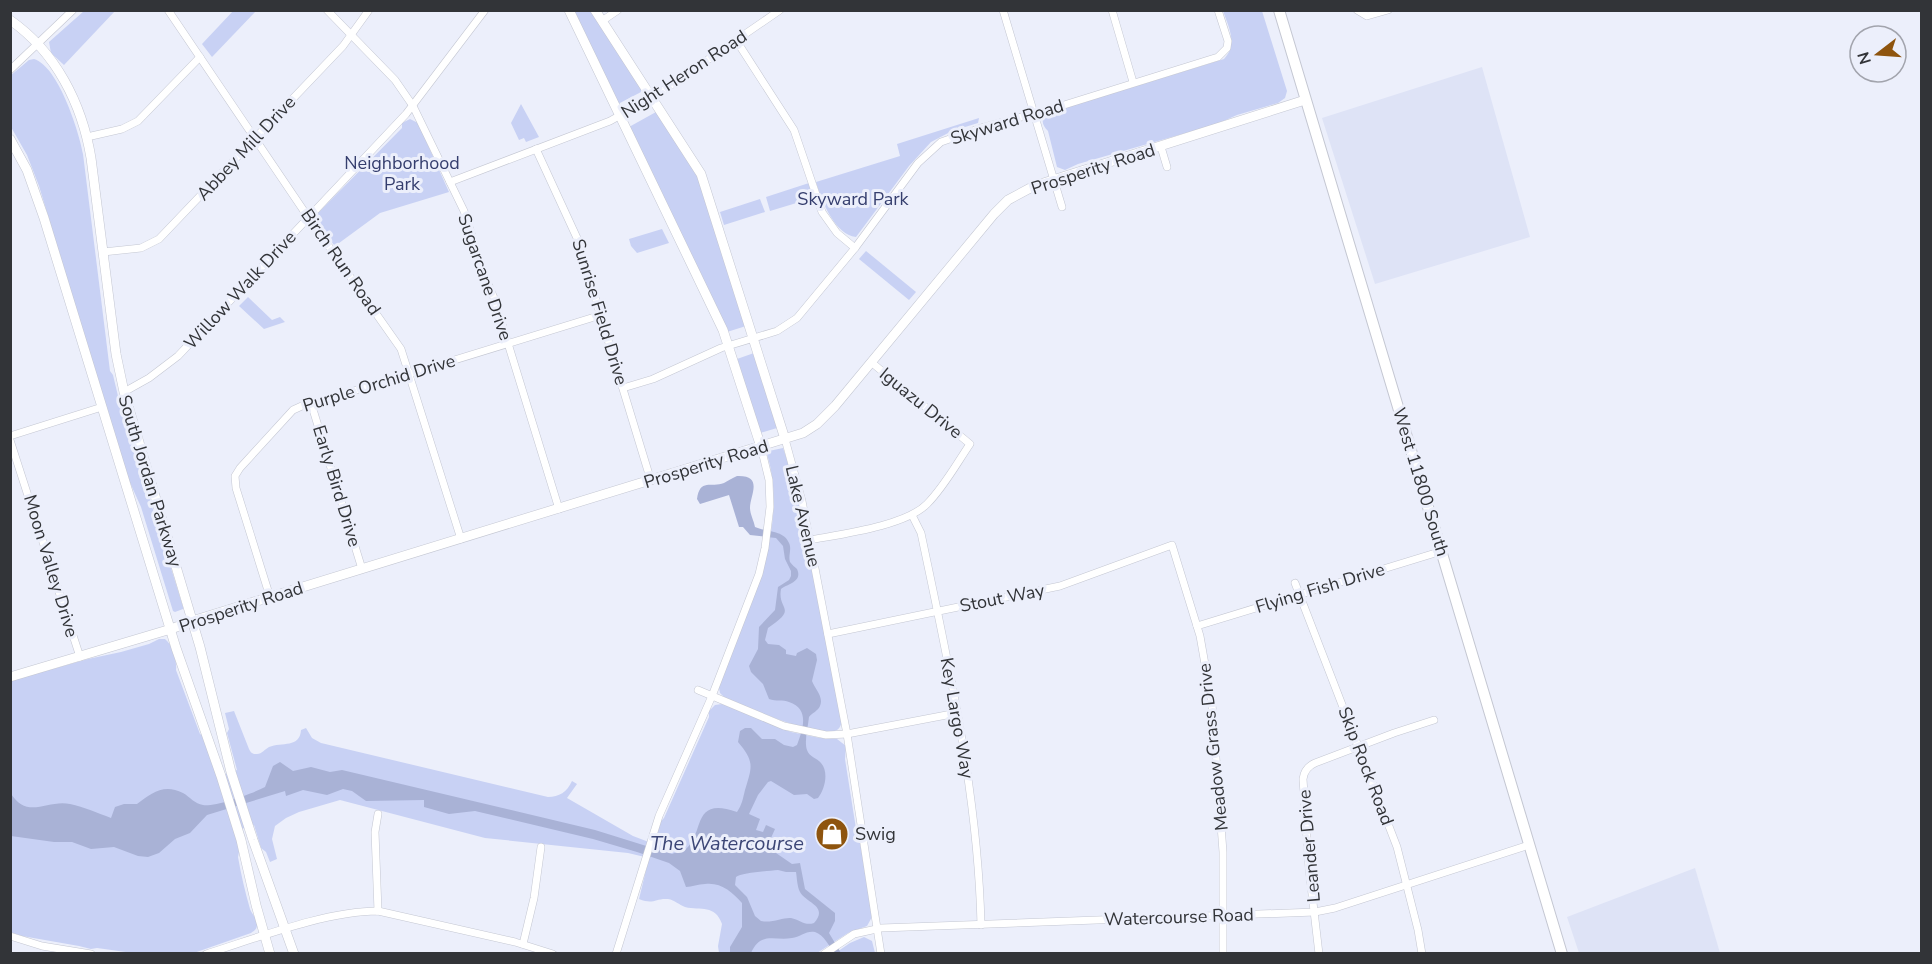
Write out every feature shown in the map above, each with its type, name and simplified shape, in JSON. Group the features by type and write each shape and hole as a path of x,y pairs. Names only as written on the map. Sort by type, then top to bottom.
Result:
{"main road":[{"name":"West 11800 South","path":"1279,10 1562,954"}],"street":[{"path":"10,70 73,10"},
{"name":"Birch Run Road","path":"168,10 308,217 398,343 410,373 461,539"},
{"name":"Sugarcane Drive","path":"327,10 395,80 412,106 450,182 469,223 559,509"},
{"name":"Abbey Mill Drive","path":"103,252 141,248 155,243 343,46 369,10"},
{"name":"Willow Walk Drive","path":"124,392 149,378 178,356 412,106 485,10"},
{"name":"Lake Avenue","path":"569,10 729,345 769,480 769,521 766,544 754,590 712,696 656,824 616,954"},
{"name":"Lake Avenue","path":"595,10 701,174 785,439 800,490 847,734 881,954"},
{"path":"602,21 618,10"},
{"name":"Night Heron Road","path":"450,182 610,121 652,98 780,10"},
{"path":"1003,10 1062,207"},
{"path":"1112,10 1134,82"},
{"name":"Skyward Road","path":"623,388 652,379 729,345 777,331 797,318 855,248 918,163 933,147 960,134 1218,57 1227,48 1228,40 1218,10"},
{"path":"1357,10 1367,16 1388,10"},
{"name":"South Jordan Parkway","path":"10,20 39,44 56,66 70,90 87,137 116,354 124,392 192,621 238,830 270,954"},
{"path":"736,40 794,130 822,212 837,233 855,248"},
{"path":"87,137 122,129 138,121 200,57"},
{"name":"Prosperity Road","path":"10,677 171,630 192,621 761,447 810,429 824,419 1001,207 1023,191 1305,100"},
{"name":"South Jordan Parkway","path":"10,139 27,170 44,218 171,630 248,826 294,954"},
{"path":"1161,147 1167,166"},
{"name":"Sunrise Field Drive","path":"536,149 575,232 651,481"},
{"name":"Purple Orchid Drive","path":"270,597 236,488 235,476 293,410 601,315"},
{"name":"Iguazu Drive","path":"871,362 970,444 927,504 912,515"},
{"name":"Early Bird Drive","path":"311,403 362,569"},
{"path":"10,436 102,408"},
{"name":"Moon Valley Drive","path":"10,440 80,657"},
{"path":"810,540 887,523 912,515"},
{"name":"Key Largo Way","path":"912,515 921,533 957,713 975,826 980,878 981,925"},
{"name":"Stout Way","path":"828,634 1060,586 1172,545"},
{"name":"Meadow Grass Drive","path":"1172,545 1197,626 1212,704 1223,852 1223,954"},
{"name":"Flying Fish Drive","path":"1197,626 1442,551"},
{"name":"Skip Rock Road","path":"1295,584 1392,834 1407,884 1422,954"},
{"path":"698,690 794,729 815,734 847,734 957,713"},
{"name":"Leander Drive","path":"1319,954 1307,845 1304,776 1312,764 1434,720"},
{"path":"378,814 375,832 378,910"},
{"name":"Watercourse Road","path":"824,954 859,932 877,929 1315,912 1335,908 1529,845"},
{"path":"523,944 534,898 541,847"},
{"path":"206,954 286,928 353,913 378,910 523,944 553,954"},
{"path":"13,937 54,948 91,954"}],"shaded area":[{"path":"1482,67 1530,237 1375,284 1322,118"},
{"path":"1695,868 1720,953 1579,953 1567,917"}],"green space":[{"path":"234,10 256,11 212,57 202,44"},
{"path":"84,11 115,11 64,65 51,53 49,42"},
{"path":"572,11 591,11 643,91 618,104"},
{"path":"1223,11 1262,11 1287,91 1285,98 1278,103 1237,115 1217,124 1078,164 1065,170 1057,167 1048,131 1043,123 1046,114 1224,59 1231,48 1231,36"},
{"path":"34,59 43,64 59,86 81,144 110,371 183,607 175,612 141,507 127,476 39,186 27,155 11,127 10,76 29,60"},
{"path":"521,104 539,137 526,142 524,138 519,140 511,123"},
{"path":"656,112 697,174 746,326 727,332 629,127"},
{"name":"Skyward Park","path":"979,118 978,123 952,131 931,142 909,166 856,237 848,235 830,216 816,182 900,156 897,144"},
{"name":"Neighborhood Park","path":"410,119 418,123 449,192 380,213 335,246 318,226 316,215 402,128 402,123"},
{"path":"809,183 813,198 770,211 766,197"},
{"path":"760,199 765,212 724,225 720,212"},
{"path":"662,229 669,243 637,253 631,246 629,239"},
{"path":"866,251 916,292 909,300 859,259"},
{"path":"248,297 272,320 280,317 285,322 264,329 239,306"},
{"path":"754,353 777,428 760,433 737,359"},
{"path":"783,448 795,483 842,723 837,730 828,732 799,726 764,714 724,697 719,688 761,575 772,527 774,503 767,454 769,451"},
{"path":"165,639 172,649 176,670 200,734 204,736 219,776 237,770 227,733 229,729 225,713 234,711 249,749 254,754 269,747 294,742 300,736 301,730 306,728 312,738 321,743 548,797 562,793 572,781 577,784 567,798 633,836 654,844 661,821 709,717 709,711 715,705 722,704 791,732 837,739 846,746 845,759 872,917 867,926 848,933 817,953 719,953 722,924 716,913 685,907 668,899 648,901 639,899 649,858 628,853 485,838 340,800 299,812 275,826 272,839 277,859 270,862 266,852 261,848 254,825 235,831 245,890 257,923 251,933 191,954 140,954 91,949 10,932 10,681 121,652"},
{"path":"864,937 872,941 875,953 834,954 850,943"}],"water":[{"name":"The Watercourse","path":"737,476 745,477 753,482 750,508 755,527 783,536 790,545 790,562 797,569 798,577 781,589 785,612 768,628 765,640 768,644 779,645 786,650 786,654 796,656 797,653 807,648 816,654 817,660 812,681 821,703 809,717 806,746 809,754 819,761 825,771 824,785 818,798 814,799 807,794 794,795 771,781 758,795 749,814 760,819 756,830 763,832 766,825 775,829 771,838 776,853 792,864 800,863 805,889 835,913 835,921 829,933 841,953 834,953 821,936 812,932 792,938 764,939 755,946 751,953 730,953 730,947 742,927 742,903 721,886 702,884 686,887 680,871 669,863 637,852 593,839 475,811 449,814 424,807 424,800 366,801 352,791 343,789 327,795 303,790 286,796 285,791 207,815 190,833 175,839 159,853 148,857 138,856 114,847 91,849 72,842 11,836 10,792 17,801 30,807 70,804 111,818 115,807 137,804 153,793 164,789 176,790 203,805 235,799 265,787 273,766 280,762 293,771 311,767 330,772 342,770 595,830 672,854 684,850 692,842 701,818 706,812 722,808 737,812 740,807 749,776 750,760 738,742 740,731 751,728 762,739 775,739 784,745 793,747 797,745 803,726 800,709 787,701 769,699 763,684 751,672 749,666 758,649 759,627 775,610 778,587 791,576 783,546 776,538 750,535 743,527 739,527 729,495 700,504 697,499 698,492 703,486 724,483","holes":["778,870 796,872 800,892 818,909 818,917 814,923 805,923 791,918 761,921 755,916 747,897 735,885 736,877 743,874"]}],"place":[{"name":"Swig","path":"832,834"}]}
